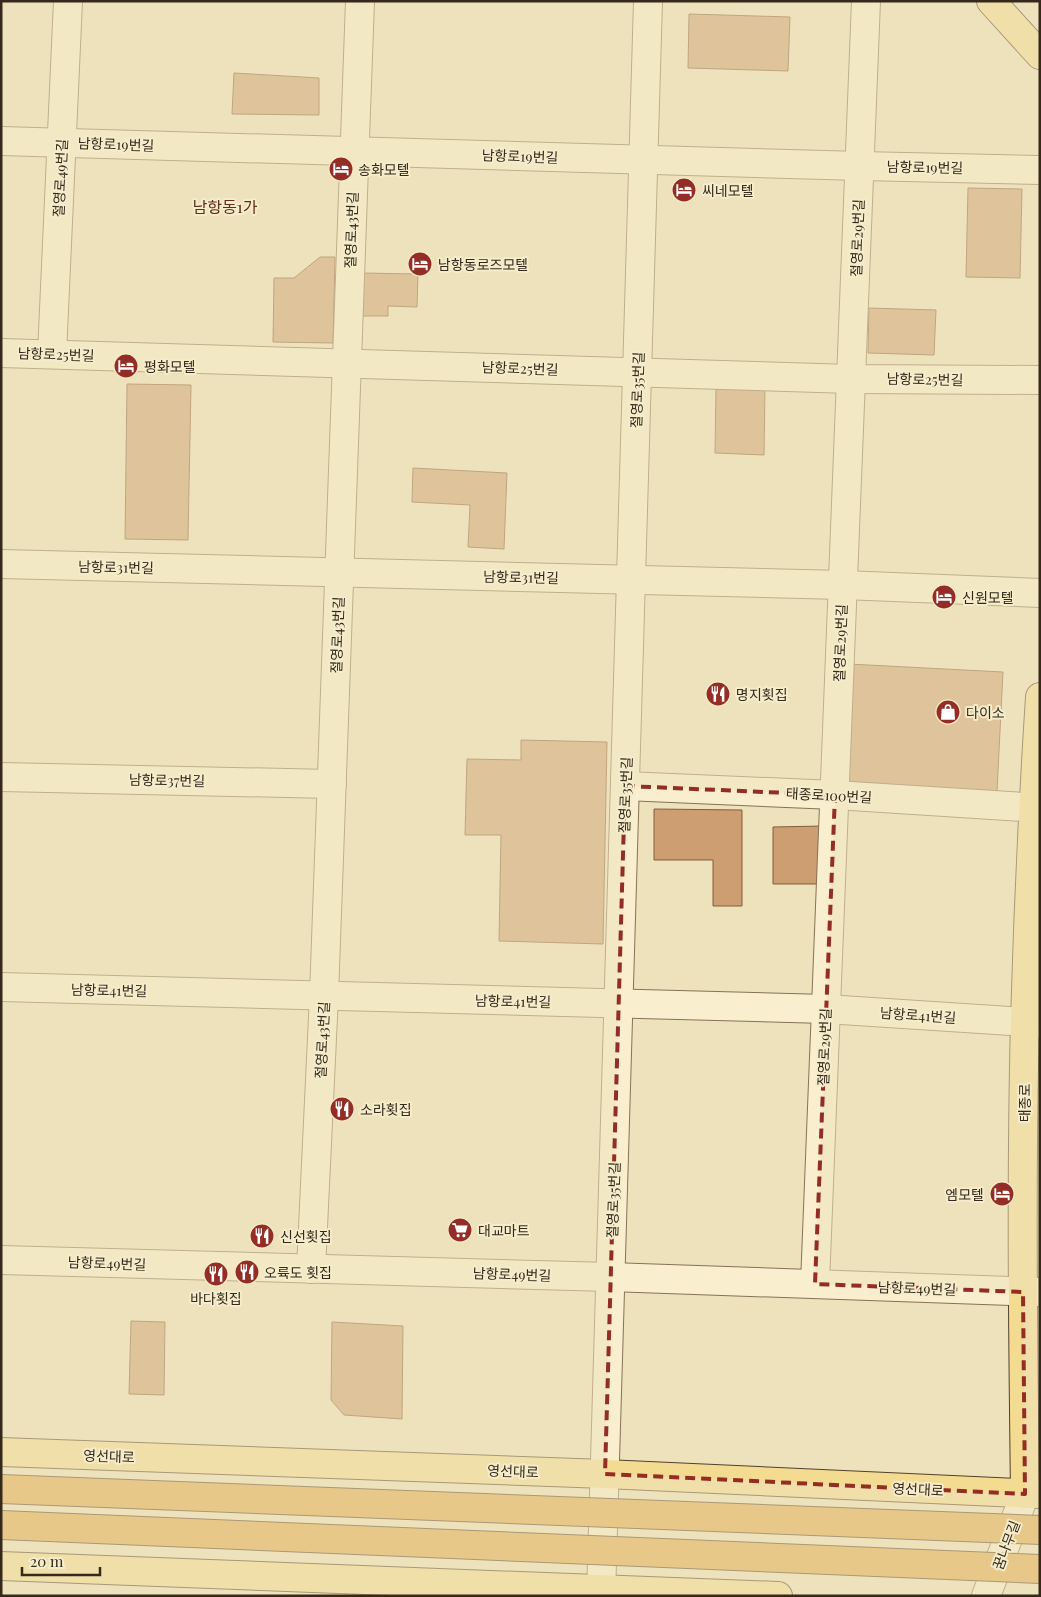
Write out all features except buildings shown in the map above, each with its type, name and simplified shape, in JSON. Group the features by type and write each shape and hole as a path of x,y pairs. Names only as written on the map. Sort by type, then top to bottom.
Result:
{"highway":[{"path":"1,1489 1040,1530"},
{"path":"1,1525 1040,1569"}],"main road":[{"path":"991,1 1040,55"},
{"name":"태종로","path":"1032,1494 1032,1022 1040,697"},
{"name":"영선대로","path":"1,1452 605,1474 1032,1494"},
{"path":"1,1566 602,1593 778,1596"}],"street":[{"name":"절영로49번길","path":"52,354 68,1"},
{"name":"절영로43번길","path":"311,1269 324,996 360,1"},
{"name":"절영로35번길","path":"602,1593 648,1"},
{"name":"절영로29번길","path":"815,1284 866,1"},
{"name":"남항로19번길","path":"1,141 1040,170"},
{"name":"남항로25번길","path":"1,353 851,379 1040,380"},
{"name":"남항로31번길","path":"1,564 843,585 1040,593"},
{"name":"남항로37번길","path":"1,777 332,784"},
{"name":"태종로100번길","path":"625,786 835,795 1036,807"},
{"name":"남항로41번길","path":"1,987 826,1009 1032,1022"},
{"name":"남항로49번길","path":"1,1260 610,1277 1031,1292"},
{"name":"꿈나무길","path":"986,1596 1032,1494"}],"highlighted area":[{"path":"625,786 835,795 815,1284 1023,1292 1025,1494 605,1474"}],"place":[{"name":"송화모텔","path":"341,169"},
{"name":"씨네모텔","path":"684,190"},
{"name":"남항동로즈모텔","path":"420,264"},
{"name":"평화모텔","path":"126,366"},
{"name":"신원모텔","path":"944,597"},
{"name":"명지횟집","path":"718,694"},
{"name":"다이소","path":"948,712"},
{"name":"소라횟집","path":"342,1109"},
{"name":"엠모텔","path":"1002,1194"},
{"name":"대교마트","path":"460,1230"},
{"name":"신선횟집","path":"262,1236"},
{"name":"오륙도 횟집","path":"247,1272"},
{"name":"바다횟집","path":"216,1274"}],"district":[{"name":"남항동1가","path":"225,206"}]}
